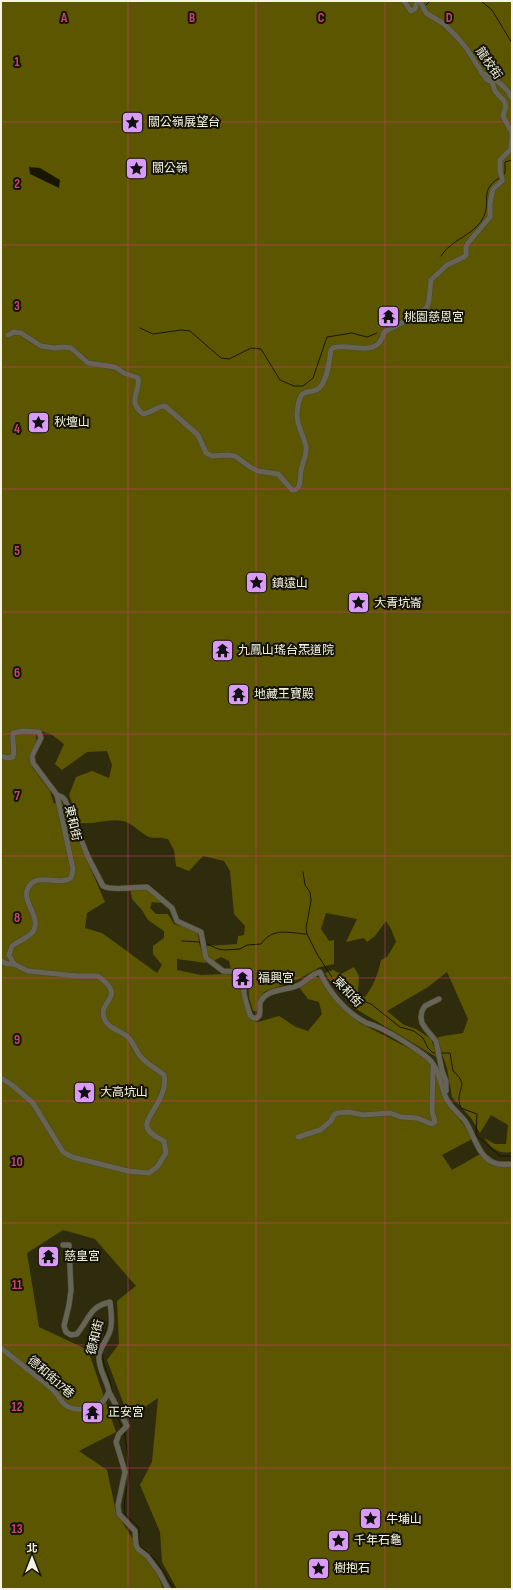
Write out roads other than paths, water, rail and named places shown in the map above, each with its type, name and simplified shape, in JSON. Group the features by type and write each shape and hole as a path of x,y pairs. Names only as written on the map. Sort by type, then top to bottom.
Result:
{"street":[{"path":"404,1 411,11 415,9 419,1"},
{"name":"龍校街","path":"8,335 14,332 22,332 41,346 72,348 88,363 114,367 124,373 138,378 134,397 138,410 143,414 160,406 165,406 198,435 206,453 212,456 235,456 258,471 278,474 292,490 298,488 300,484 301,468 307,453 297,423 301,395 306,392 316,390 321,386 326,377 331,350 336,347 373,348 378,345 384,332 421,312 427,307 431,280 447,265 466,255 466,247 468,243 490,217 490,203 493,189 502,181 500,160 511,149 512,133 503,116 506,106 504,101 495,91 492,82 481,72 457,36 444,24 426,13 419,1"},
{"path":"481,72 493,77 507,89 512,98"},
{"path":"1,756 7,758 12,757 14,754 12,740 13,733 23,731 39,732 41,738 32,756 33,763 57,795"},
{"name":"東和街","path":"14,964 9,955 12,946 34,930 36,922 26,896 27,889 31,884 42,880 70,879 73,872 57,795"},
{"name":"東和街","path":"57,795 65,800 88,857 103,886 114,888 147,887 172,908 177,921 201,932 206,958 223,971 242,972 245,975 246,979 244,993 250,1015 253,1018 257,1018 259,1016 262,999 269,994 285,988 297,986 314,973 320,972 327,988 362,1021 374,1025 406,1043 430,1060 445,1094 455,1111 466,1122 480,1152 485,1157 500,1165 512,1164"},
{"path":"1,962 14,964 28,972 98,976 110,986 112,990 111,996 104,1008 103,1013 108,1024 127,1036 141,1057 164,1075 165,1084 160,1101 147,1122 147,1128 151,1134 164,1141 166,1153 157,1167 149,1173 128,1171 72,1157 63,1152 33,1103 12,1085 1,1078"},
{"path":"440,999 425,1006 421,1017 422,1023 436,1041 446,1081 445,1094"},
{"path":"298,1136 320,1130 332,1121 333,1116 338,1113 349,1112 364,1115 390,1112 401,1117 417,1118 432,1124 435,1122 432,1111 434,1078 433,1064"},
{"name":"德和街","path":"63,1245 69,1245 70,1247 69,1259 71,1274 69,1305 64,1326 66,1332 71,1335 77,1334 94,1309 100,1305 110,1302 111,1326 99,1355 100,1370 127,1426 121,1432 116,1442 125,1472 118,1505 119,1514 134,1530 138,1549 147,1556 159,1572 168,1589"},
{"name":"德和街17巷","path":"1,1348 58,1394 63,1402 69,1407 83,1409 94,1406 103,1402 111,1395"}],"waterway":[{"path":"425,6 430,1"},
{"path":"481,1 492,10 512,43"},
{"path":"504,174 505,162 512,160"},
{"path":"441,256 453,243 478,226 486,210 487,192 489,187 499,178"},
{"path":"140,328 153,334 181,330 190,331 221,358 229,359 251,348 261,349 280,380 294,386 303,386 313,378 327,337 352,333 367,337 377,333"},
{"path":"303,872 305,885 310,892 311,901 306,928 307,934 317,954 335,982 350,988 358,999 371,1004 400,1027 414,1031 423,1038 428,1048 433,1053 436,1053"},
{"path":"205,943 218,949 240,949 247,945 261,944 271,935 276,933 287,932 306,934"},
{"path":"182,941 200,942"},
{"path":"441,1053 450,1053 453,1071 461,1081 462,1085 459,1096 461,1108 477,1114 476,1135 500,1156 512,1156"},
{"path":"103,1340 108,1321"},
{"path":"102,1353 112,1392"},
{"path":"112,1403 122,1428"},
{"path":"124,1432 128,1454 129,1473 125,1499 125,1514 139,1528 139,1545 156,1560 174,1589"}],"place":[{"name":"關公嶺展望台","path":"132,122"},
{"name":"關公嶺","path":"137,168"},
{"name":"桃園慈恩宮","path":"388,317"},
{"name":"秋壇山","path":"38,422"},
{"name":"鎮遠山","path":"257,583"},
{"name":"大青坑崙","path":"358,603"},
{"name":"九鳳山瑤台炁道院","path":"222,650"},
{"name":"地藏王寶殿","path":"239,694"},
{"name":"福興宮","path":"243,978"},
{"name":"大高坑山","path":"84,1092"},
{"name":"慈皇宮","path":"49,1256"},
{"name":"正安宮","path":"93,1412"},
{"name":"牛埔山","path":"370,1519"},
{"name":"千年石龜","path":"339,1540"},
{"name":"樹抱石","path":"318,1568"}]}
